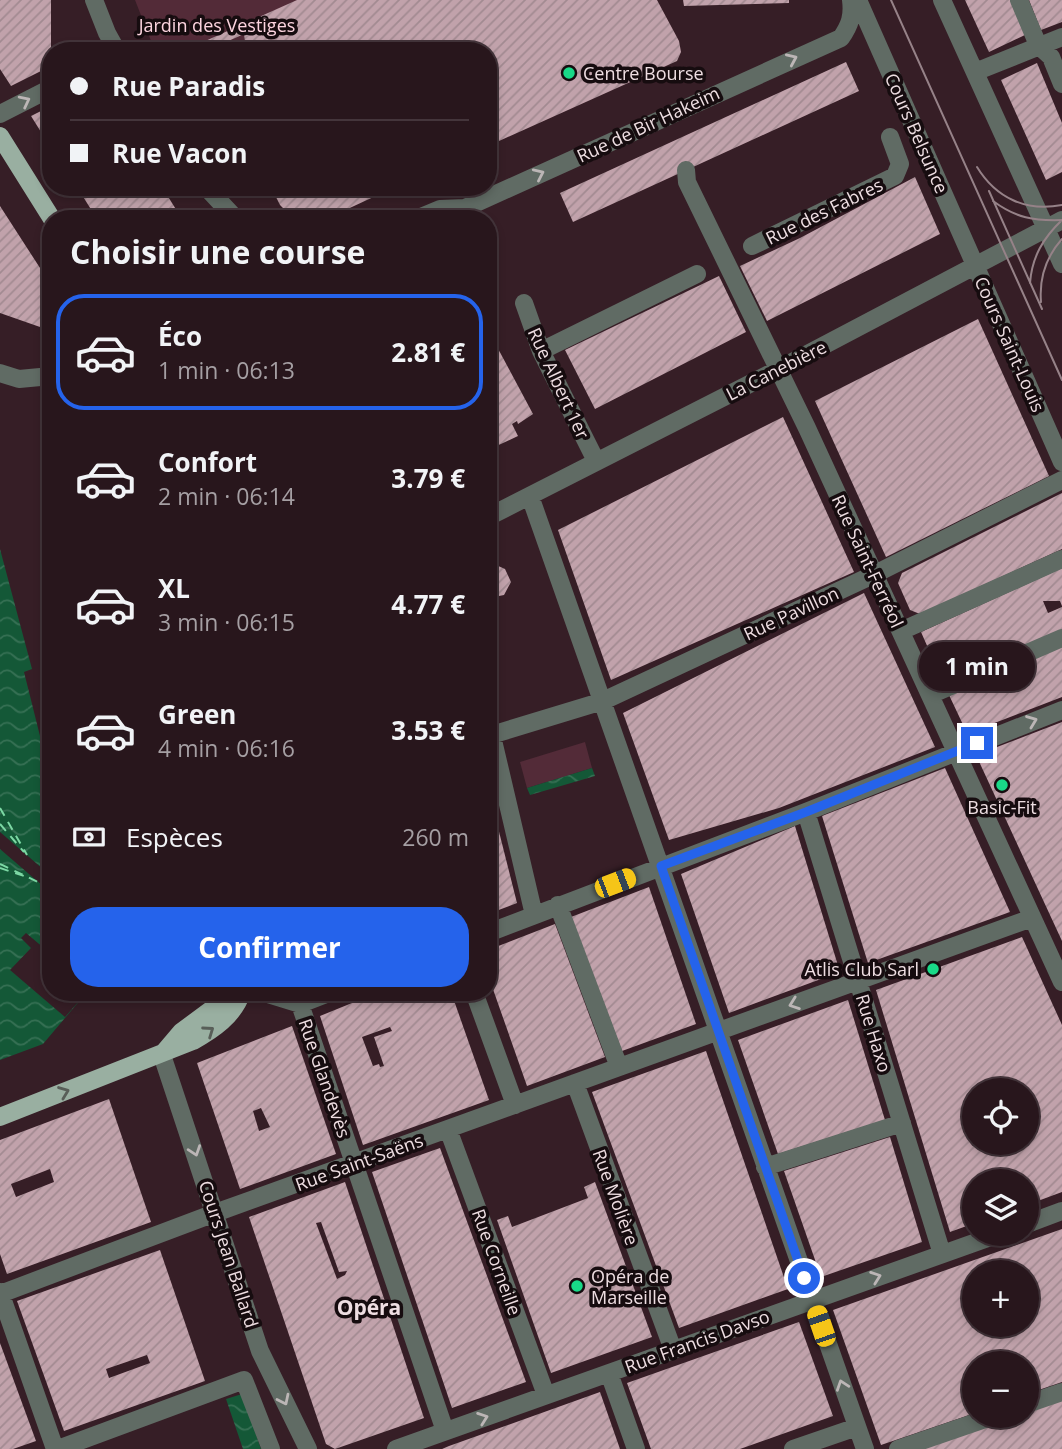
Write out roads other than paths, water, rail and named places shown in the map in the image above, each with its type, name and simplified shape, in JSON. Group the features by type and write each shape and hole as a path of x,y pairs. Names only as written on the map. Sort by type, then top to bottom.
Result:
{"main road":[{"path":"0,136 46,210"},
{"path":"162,1055 181,1032 223,1001"},
{"path":"0,1117 162,1055 212,1031 239,1001"}],"street":[{"path":"94,0 112,42"},
{"name":"Rue de Bir Hakeim","path":"497,194 841,37 849,27 853,14 850,0"},
{"name":"Cours Belsunce","path":"858,0 976,265"},
{"path":"942,0 975,72 1054,225 1062,264"},
{"path":"1019,0 1038,45 1051,57 1062,83"},
{"path":"975,72 1062,37"},
{"path":"0,114 42,93"},
{"name":"Rue des Fabres","path":"752,246 895,176 900,164 890,137"},
{"name":"Rue Saint-Ferréol","path":"686,170 687,183 779,369 1062,982"},
{"path":"214,196 228,210"},
{"name":"Rue de Bir Hakeim","path":"438,210 461,209 492,196"},
{"name":"La Canebière","path":"497,512 1054,225"},
{"name":"Cours Saint-Louis","path":"976,265 1062,462"},
{"path":"541,351 697,274"},
{"name":"Rue Albert 1er","path":"524,303 541,351 596,461"},
{"path":"0,373 19,379 42,377"},
{"name":"Rue Pavillon","path":"497,728 603,701 875,574 1057,482"},
{"path":"530,496 865,1449"},
{"path":"901,631 1062,559"},
{"path":"930,695 1062,638"},
{"path":"497,929 806,812 1062,710"},
{"path":"497,763 534,915"},
{"name":"Rue Haxo","path":"806,812 942,1254"},
{"path":"558,905 619,1068"},
{"name":"Rue Saint-Saëns","path":"0,1293 1032,918"},
{"path":"290,1001 300,1004 308,1001"},
{"path":"477,1001 515,1105"},
{"name":"Rue Glandevès","path":"300,1004 445,1432"},
{"name":"Cours Jean Ballard","path":"162,1055 260,1351 308,1449"},
{"name":"Rue Molière","path":"575,1083 673,1350"},
{"path":"765,1167 902,1123"},
{"name":"Rue Corneille","path":"448,1129 546,1395"},
{"path":"1039,1220 1062,1211"},
{"name":"Rue Francis Davso","path":"396,1449 965,1246"},
{"path":"0,1293 54,1445 269,1369"},
{"path":"609,1373 635,1449"},
{"path":"244,1380 271,1449"},
{"path":"1039,1400 1062,1392"},
{"path":"793,1449 857,1427"},
{"path":"898,1449 962,1427"}],"water":[{"path":"0,549 32,669 24,672 42,744 42,1001 79,1001 43,1044 0,1060"},
{"path":"592,768 595,776 530,795 527,788"},
{"path":"242,1394 261,1449 243,1449 226,1399"}],"tram line":[{"path":"891,0 1062,380"},
{"path":"977,167 993,187 1013,200 1036,206 1062,205"},
{"path":"989,191 1042,309"},
{"path":"993,201 1026,217 1062,220"},
{"path":"1030,283 1040,248 1062,220"},
{"path":"1041,302 1045,268 1062,239"}],"place":[{"name":"Centre Bourse","path":"569,73"},
{"name":"Basic-Fit","path":"1002,785"},
{"name":"Atlis Club Sarl","path":"933,969"},
{"name":"Opéra de Marseille","path":"577,1286"}],"district":[{"name":"Opéra","path":"369,1307"}],"park label":[{"name":"Jardin des Vestiges","path":"217,25"}]}
